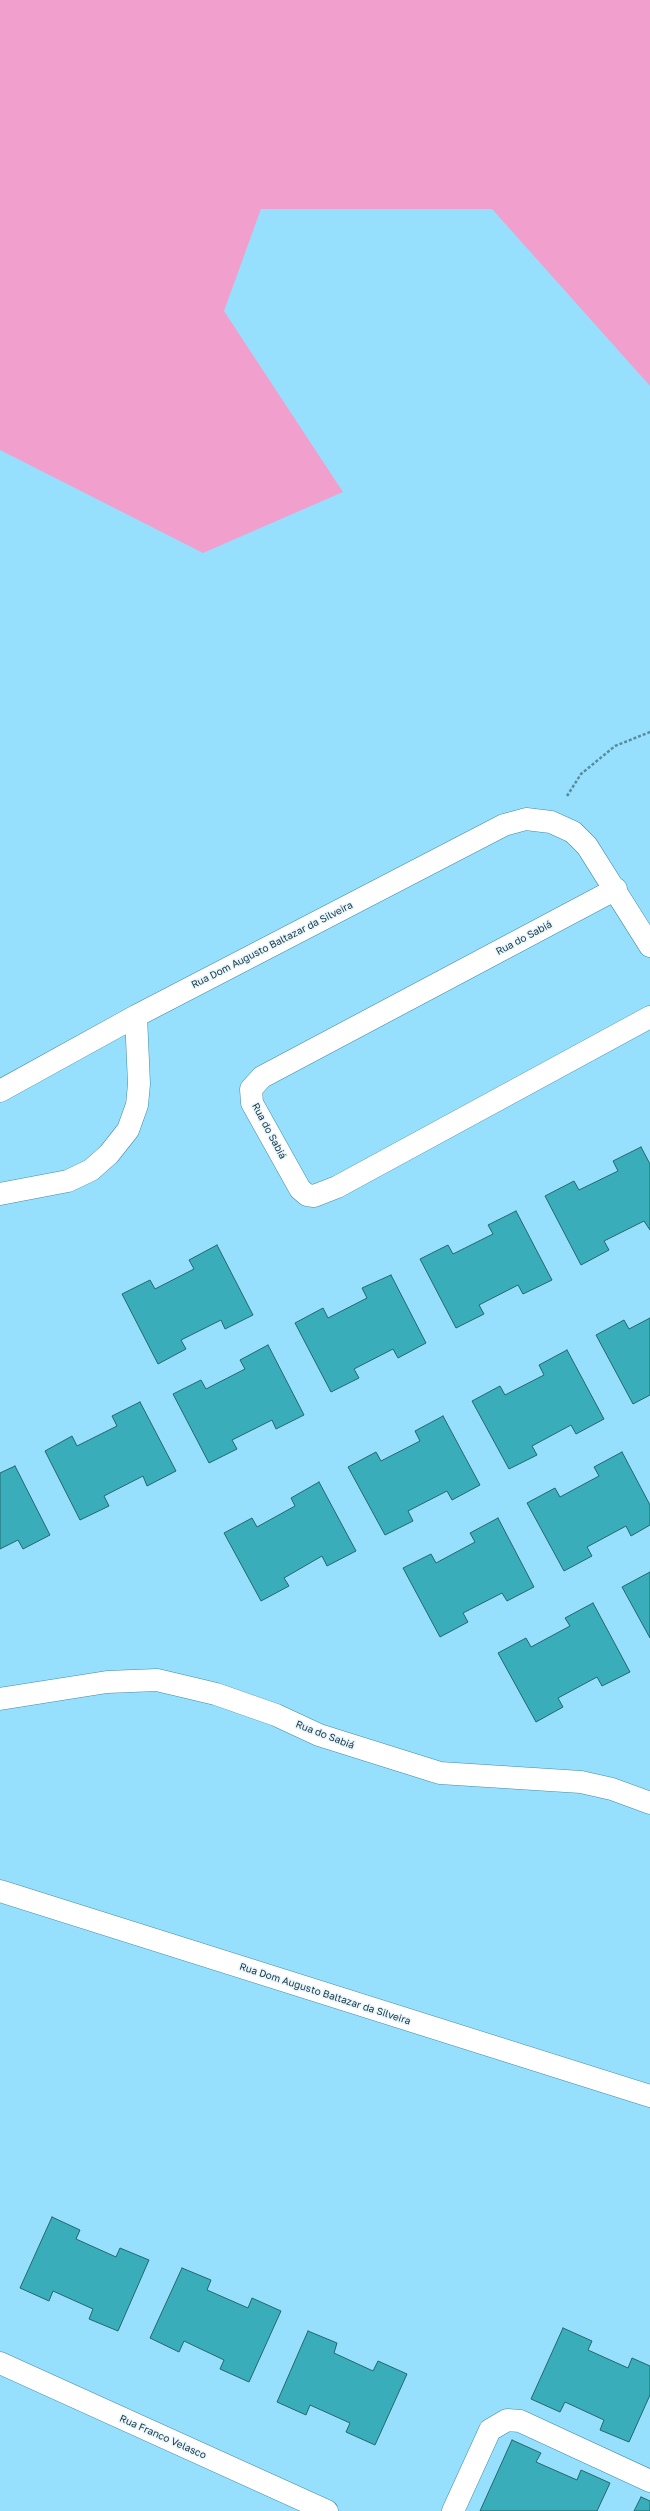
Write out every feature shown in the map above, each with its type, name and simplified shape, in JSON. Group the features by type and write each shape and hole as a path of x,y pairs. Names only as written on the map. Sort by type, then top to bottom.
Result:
{"street":[{"name":"Rua Dom Augusto Baltazar da Silveira","path":"0,1091 136,1016 504,825 526,820 551,822"},
{"path":"551,822 573,832 587,846 616,889 650,946"},
{"name":"Rua do Sabiá","path":"616,889 262,1077 254,1083 251,1089 252,1103 300,1189 304,1194 314,1196 337,1187 650,1017"},
{"path":"0,1194 68,1181 91,1170 109,1154 128,1130 137,1105 139,1084 136,1016"},
{"name":"Rua do Sabiá","path":"0,1699 108,1682 157,1680 216,1694 276,1715 319,1735 440,1773 580,1782 612,1789 650,1803"},
{"name":"Rua Dom Augusto Baltazar da Silveira","path":"0,1891 650,2096"},
{"name":"Rua Franco Velasco","path":"0,2363 327,2511"},
{"path":"453,2511 490,2430 507,2420 520,2421 650,2481"}],"path":[{"path":"551,822 580,774 615,746 650,732"}],"shaded area":[{"path":"0,0 650,0 650,386 492,209 261,209 224,311 343,492 203,553 0,450"}],"building":[{"path":"641,1147 650,1164 650,1230 644,1221 604,1241 609,1250 581,1265 545,1196 574,1181 579,1190 618,1171 613,1161"},
{"path":"516,1211 552,1280 523,1294 518,1285 479,1305 484,1314 456,1328 420,1259 448,1245 453,1254 493,1234 488,1225"},
{"path":"217,1245 253,1315 225,1329 221,1320 181,1340 186,1349 158,1364 122,1294 150,1280 155,1289 194,1269 189,1260"},
{"path":"391,1275 426,1343 398,1358 393,1349 354,1369 359,1378 331,1392 295,1323 323,1308 328,1318 367,1298 362,1288"},
{"path":"650,1318 650,1395 633,1404 596,1335 624,1320 629,1329"},
{"path":"268,1345 304,1415 276,1429 272,1420 232,1440 237,1449 209,1463 173,1394 201,1380 206,1389 245,1369 240,1360"},
{"path":"567,1350 604,1419 576,1434 571,1425 532,1446 537,1455 509,1469 472,1401 500,1386 505,1395 544,1375 539,1365"},
{"path":"140,1402 176,1471 147,1486 143,1476 104,1496 109,1506 80,1520 45,1451 72,1436 77,1446 117,1426 112,1416"},
{"path":"443,1416 480,1485 452,1500 447,1491 408,1511 413,1521 385,1535 348,1467 376,1452 381,1461 420,1441 415,1431"},
{"path":"622,1452 650,1505 650,1525 631,1536 626,1526 587,1547 592,1556 564,1571 527,1503 555,1488 560,1497 599,1476 594,1467"},
{"path":"15,1466 50,1535 23,1549 18,1540 0,1549 0,1473"},
{"path":"319,1482 356,1551 327,1566 322,1556 284,1578 289,1586 261,1601 224,1533 252,1518 257,1527 295,1506 291,1498"},
{"path":"498,1518 534,1587 507,1601 502,1593 463,1613 468,1622 440,1637 403,1568 431,1554 436,1563 475,1542 470,1533"},
{"path":"650,1572 650,1638 622,1587"},
{"path":"593,1603 630,1672 602,1686 597,1677 558,1698 563,1707 536,1722 498,1653 526,1638 531,1647 570,1626 565,1618"},
{"path":"52,2217 80,2230 76,2239 116,2257 120,2248 149,2260 118,2331 89,2319 93,2309 53,2291 49,2301 20,2288"},
{"path":"182,2268 211,2280 207,2290 248,2308 252,2298 281,2311 249,2382 220,2369 224,2360 184,2341 179,2352 150,2338"},
{"path":"563,2328 592,2341 588,2350 628,2368 632,2358 650,2366 650,2395 629,2442 600,2430 604,2420 565,2402 560,2412 531,2399"},
{"path":"308,2331 337,2343 334,2353 373,2371 378,2361 407,2374 375,2445 346,2432 350,2423 310,2405 306,2415 277,2402"},
{"path":"512,2440 541,2453 536,2462 577,2480 581,2470 610,2483 597,2511 480,2511"},
{"path":"641,2497 650,2501 650,2511 634,2511"}]}
